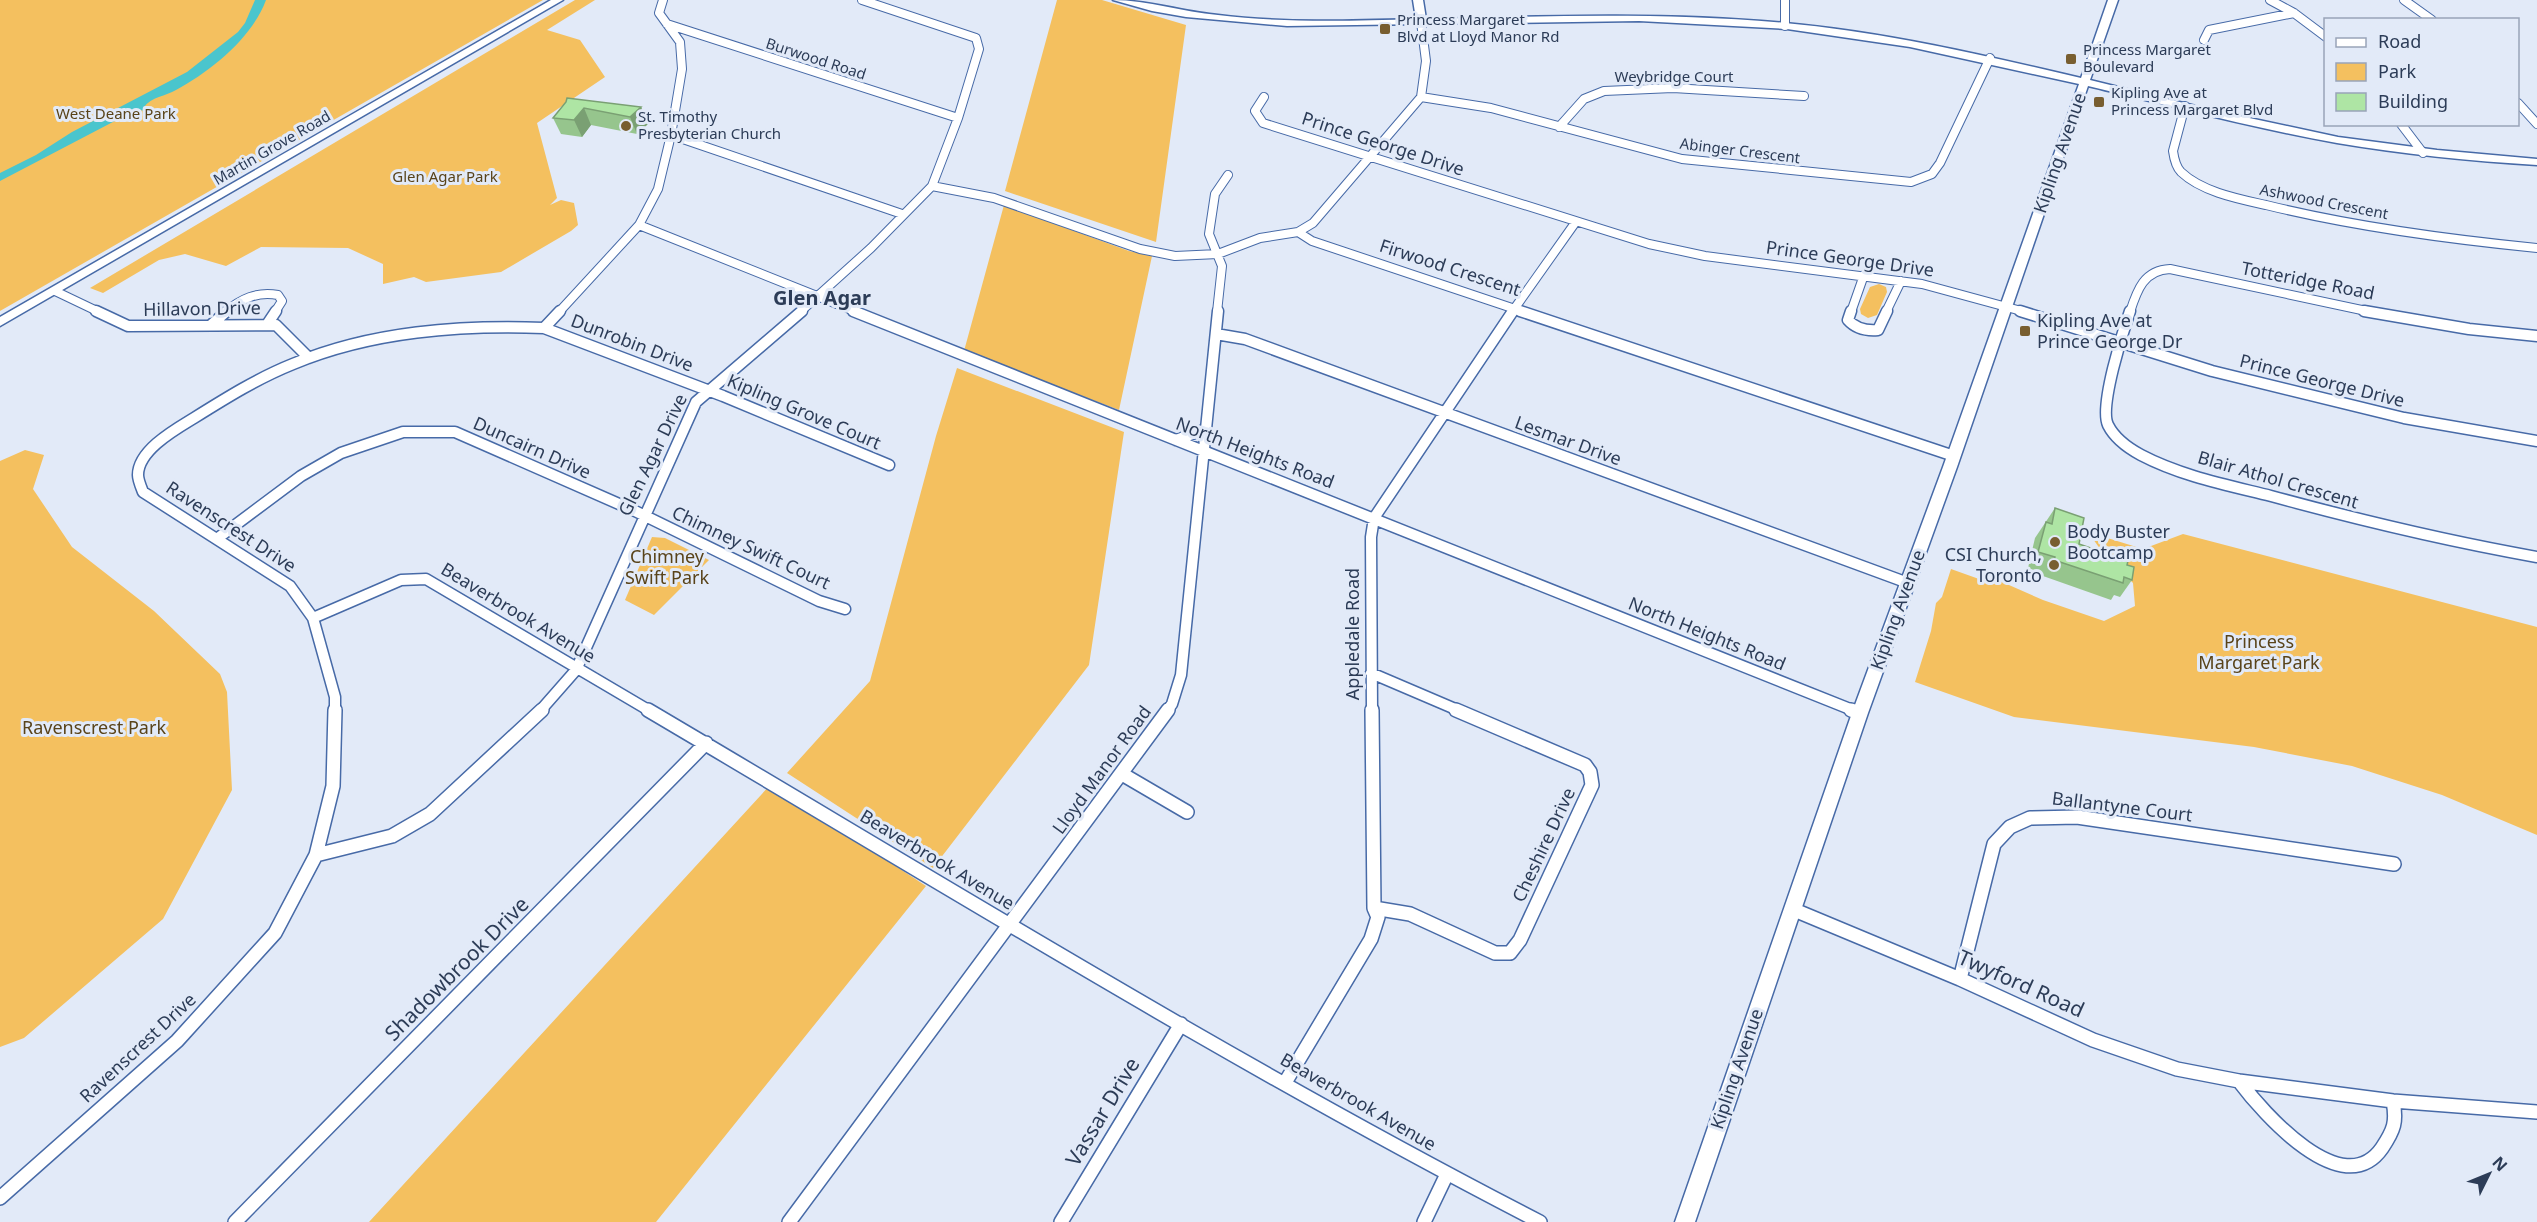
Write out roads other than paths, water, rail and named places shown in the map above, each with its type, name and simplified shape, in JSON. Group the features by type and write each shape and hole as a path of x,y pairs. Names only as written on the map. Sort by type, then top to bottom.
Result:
{"main road":[{"name":"Martin Grove Road","path":"0,322 558,0"},
{"path":"1118,0 1180,14 1243,21 1645,20 1785,26 1896,40 1990,58 2319,137 2423,153 2537,162"},
{"path":"1418,0 1421,22"},
{"name":"Kipling Avenue","path":"1685,1222 1860,713 1954,456 2113,0"}],"street":[{"path":"544,328 639,225 658,189 671,135 682,69 680,42 659,13 663,0"},
{"name":"Glen Agar Drive","path":"316,855 392,836 430,814 552,700 576,670 692,409 707,390 817,298 871,248 932,186 958,118 979,50 975,38 863,0"},
{"path":"1785,0 1785,26"},
{"path":"2270,0 2294,13 2324,36"},
{"path":"2404,0 2429,18"},
{"path":"2204,40 2209,30 2294,13"},
{"path":"932,186 994,198 1140,249 1190,257 1218,254 1260,238 1298,232 1313,223 1421,97 1426,61 1421,22"},
{"name":"Burwood Road","path":"667,24 958,118"},
{"name":"Abinger Crescent","path":"1421,97 1474,104 1682,159 1911,182 1932,174 1940,163 1990,58"},
{"name":"Weybridge Court","path":"1559,127 1585,97 1605,91 1673,88 1804,96"},
{"name":"Prince George Drive","path":"1264,97 1255,111 1256,116 1263,123 1575,223 1681,252 1922,284 2006,307 2212,371 2404,418 2537,441"},
{"path":"2519,105 2537,124"},
{"name":"Ashwood Crescent","path":"2185,106 2173,151 2174,158 2180,171 2214,190 2275,207 2374,226 2470,242 2537,248"},
{"path":"2403,126 2423,153"},
{"path":"671,135 902,214"},
{"name":"Lloyd Manor Road","path":"789,1222 1164,717 1177,690 1222,266 1209,234 1215,194 1228,175"},
{"name":"Appledale Road","path":"1286,1081 1371,939 1378,917 1374,908 1371,673 1371,537 1374,518 1515,307 1575,223"},
{"name":"North Heights Road","path":"639,225 1860,713"},
{"name":"Firwood Crescent","path":"1298,232 1312,241 1515,307 1954,456"},
{"name":"Totteridge Road","path":"2122,342 2138,285 2146,276 2158,269 2172,268 2350,308 2462,327 2537,336"},
{"path":"1864,275 1848,320 1858,328 1867,330 1878,330 1901,281"},
{"name":"Hillavon Drive","path":"55,291 128,326 143,328 268,323 282,329 309,358"},
{"path":"212,325 242,300 258,294 273,293 278,295 282,301 268,323"},
{"name":"Ravenscrest Drive","path":"0,1198 177,1041 275,933 316,855 333,786 335,697 313,618 290,586 143,492 138,474 146,454 186,423 243,388 309,358 401,335 492,326 544,328"},
{"name":"Dunrobin Drive","path":"544,328 707,390"},
{"name":"Lesmar Drive","path":"1216,334 1245,339 1908,583"},
{"name":"Blair Athol Crescent","path":"2122,342 2105,417 2108,427 2125,445 2154,460 2211,480 2284,500 2384,526 2537,557"},
{"name":"Kipling Grove Court","path":"707,390 862,456 889,465"},
{"path":"1176,440 1206,429"},
{"name":"Duncairn Drive","path":"218,538 301,476 341,453 403,432 455,432 644,515"},
{"name":"Chimney Swift Court","path":"644,515 819,601 845,609"},
{"name":"Beaverbrook Avenue","path":"313,618 401,580 426,579 576,670 706,743 1181,1024 1286,1081 1447,1174 1540,1222"},
{"name":"Cheshire Drive","path":"1371,673 1585,765 1590,772 1592,785 1520,940 1510,952 1495,953 1410,914 1374,908"},
{"name":"Shadowbrook Drive","path":"236,1222 706,743"},
{"path":"1122,774 1187,812"},
{"name":"Ballantyne Court","path":"1960,979 1994,844 2001,832 2013,822 2032,816 2058,814 2394,864"},
{"name":"Twyford Road","path":"1792,909 1960,979 2093,1040 2177,1069 2240,1081 2393,1101 2537,1112"},
{"name":"Vassar Drive","path":"1061,1222 1181,1024"},
{"path":"2240,1081 2256,1106 2301,1145 2331,1161 2351,1166 2368,1162 2383,1146 2397,1120 2393,1101"},
{"path":"1424,1222 1447,1174"}],"water":[{"path":"255,0 266,0 251,27 229,52 203,73 176,90 151,101 144,107 148,108 132,112 0,181 0,173 36,155 72,132 187,72 238,32 245,23"}],"waterway":[{"path":"142,109 153,110"}],"place":[{"name":"Princess Margaret Blvd at Lloyd Manor Rd","path":"1385,29"},
{"name":"Princess Margaret Boulevard","path":"2071,59"},
{"name":"Kipling Ave at Princess Margaret Blvd","path":"2099,102"},
{"name":"St. Timothy Presbyterian Church","path":"626,126"},
{"name":"Kipling Ave at Prince George Dr","path":"2025,331"},
{"name":"Body Buster Bootcamp","path":"2055,542"},
{"name":"CSI Church, Toronto","path":"2054,565"}],"district":[{"name":"Glen Agar","path":"822,298"}],"park label":[{"name":"West Deane Park","path":"116,114"},
{"name":"Glen Agar Park","path":"445,177"},
{"name":"Chimney Swift Park","path":"667,567"},
{"name":"Princess Margaret Park","path":"2259,652"},
{"name":"Ravenscrest Park","path":"94,728"}]}
